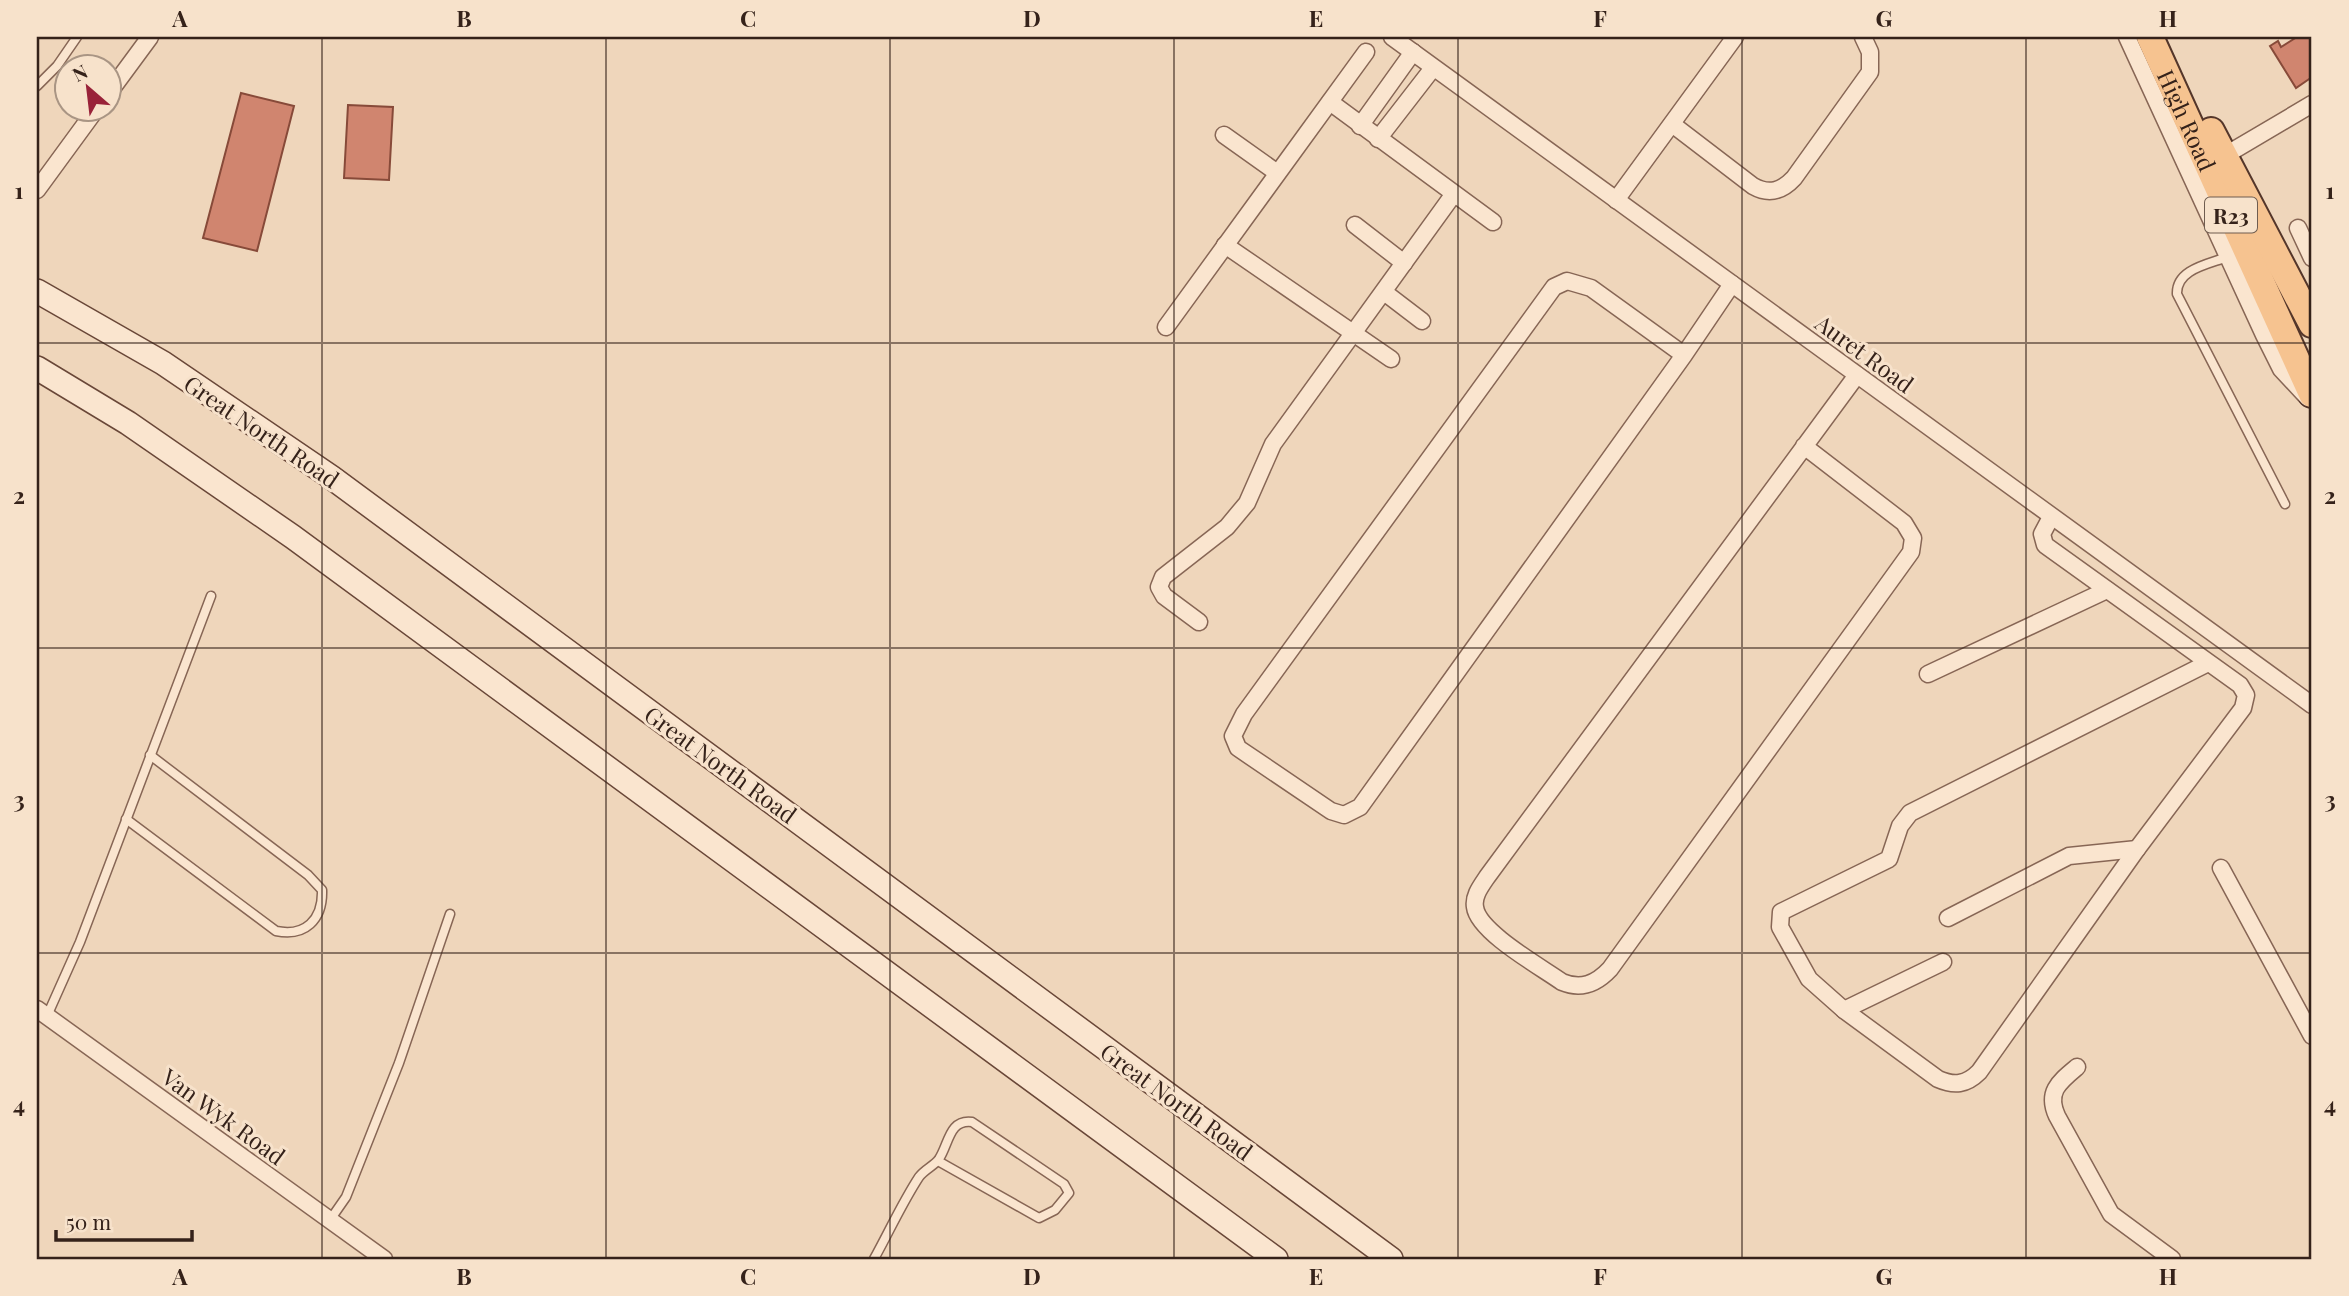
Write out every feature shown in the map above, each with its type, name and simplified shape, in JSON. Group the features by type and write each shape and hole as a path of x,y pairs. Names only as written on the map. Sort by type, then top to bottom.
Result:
{"main road":[{"name":"High Road","path":"2151,37 2312,394"},
{"name":"High Road","path":"2161,37 2312,324"},
{"name":"Great North Road","path":"37,291 163,363 331,477 1391,1259"},
{"path":"37,368 128,423 293,537 1276,1259"}],"street":[{"path":"122,75 150,37"},
{"name":"Auret Road","path":"1392,37 2312,705"},
{"path":"1616,200 1735,37"},
{"path":"1672,124 1753,186 1765,191 1781,190 1794,178 1870,72 1870,52 1863,37"},
{"path":"2127,37 2281,369 2295,387 2312,402"},
{"path":"1166,327 1276,172 1366,52"},
{"path":"1360,126 1413,52"},
{"path":"1378,139 1433,68"},
{"path":"1330,102 1493,222"},
{"path":"2224,156 2312,104"},
{"path":"37,190 87,122"},
{"path":"1224,135 1276,172"},
{"path":"1199,622 1164,596 1159,587 1163,577 1238,515 1247,503 1273,444 1453,195"},
{"path":"1355,225 1404,263"},
{"path":"2298,228 2312,258"},
{"path":"1225,244 1391,359"},
{"path":"1684,355 1591,288 1567,281 1554,287 1244,714 1234,731 1234,742 1238,748 1331,811 1344,815 1357,810 1684,355 1732,284"},
{"path":"1384,292 1422,321"},
{"path":"1804,446 1904,523 1913,538 1911,552 1609,969 1602,977 1586,985 1572,986 1562,982 1486,928 1475,909 1476,896 1804,446 1857,375"},
{"path":"2051,517 2043,532 2045,545 2243,688 2246,704 2137,849 1979,1072 1970,1080 1955,1084 1938,1079 1844,1010 1801,970 1780,927 1782,912 1889,859 1902,821 1910,813 2208,663"},
{"path":"1928,674 2107,590"},
{"path":"1948,918 2069,856 2137,849"},
{"path":"2221,868 2312,1036"},
{"path":"1844,1010 1943,962"},
{"name":"Van Wyk Road","path":"42,1013 384,1259"},
{"path":"2077,1067 2055,1087 2051,1100 2057,1116 2111,1214 2172,1259"}],"lane":[{"path":"37,86 57,66 77,37"},
{"path":"2228,257 2184,274 2176,285 2177,294 2285,505"},
{"path":"42,1013 80,942 211,596"},
{"path":"126,819 276,931 292,934 309,926 322,904 322,890 308,875 150,755"},
{"path":"330,1220 346,1197 389,1087 450,914"},
{"path":"874,1259 920,1176 938,1161 955,1126 963,1121 972,1122 1065,1184 1069,1193 1055,1210 1039,1218 938,1161"}],"building":[{"path":"2297,37 2312,37 2312,77 2296,88 2270,46 2278,41 2281,47"},
{"path":"241,93 294,106 257,251 203,238"},
{"path":"348,105 393,107 389,180 344,178"}]}
